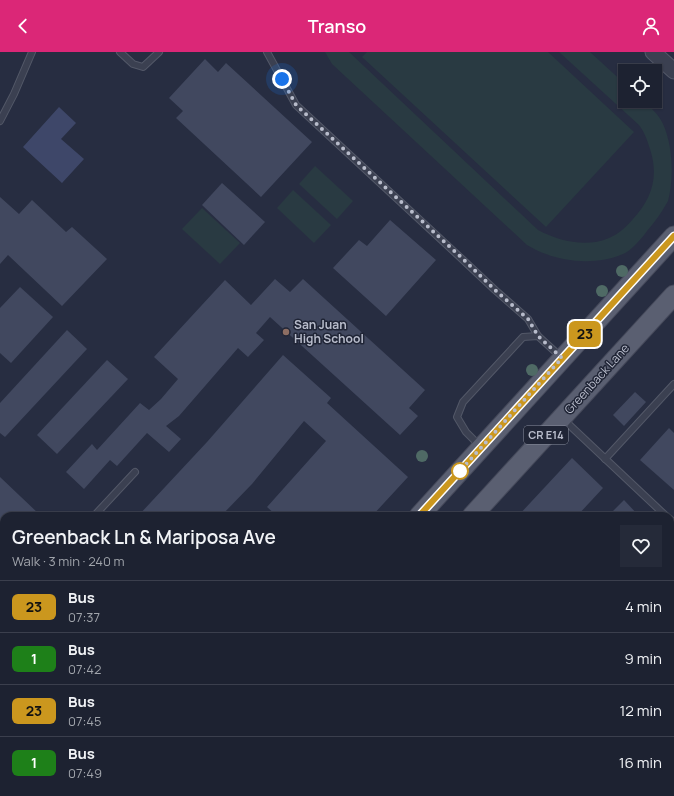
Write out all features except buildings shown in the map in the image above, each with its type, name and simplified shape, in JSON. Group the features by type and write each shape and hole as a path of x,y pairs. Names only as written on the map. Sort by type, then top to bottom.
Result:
{"main road":[{"name":"CR E14","path":"423,512 674,236"},
{"name":"Greenback Lane","path":"476,512 673,298"}],"street":[{"path":"653,52 674,71"}],"lane":[{"path":"0,121 14,94 32,52"},
{"path":"120,52 133,64 143,68 159,52"},
{"path":"267,52 296,105 528,319 538,336 562,358"},
{"path":"482,448 466,432 457,417 463,402 523,336 538,336"},
{"path":"605,459 674,384"},
{"path":"562,418 662,512"},
{"path":"98,512 135,472"}],"shaded area":[{"path":"325,52 349,52 538,230 573,242 591,243 609,238 625,227 640,211 645,203 654,178 653,159 639,125 620,108 651,108 661,121 671,152 672,172 668,201 658,217 642,237 633,247 623,254 595,261 574,261 541,252 527,245 332,64"},
{"path":"367,52 548,52 634,132 546,227 362,57"},
{"path":"559,52 590,52 618,78 618,106"},
{"path":"315,166 353,201 337,219 299,184"},
{"path":"293,190 331,225 314,243 277,208"},
{"path":"202,208 240,243 220,264 182,229"}],"water":[{"path":"59,107 76,123 61,139 84,159 62,183 23,147"}],"bus line":[{"name":"23","path":"423,512 674,236"}],"place":[{"name":"San Juan High School","path":"286,332"}],"route":[{"path":"282,79 296,105 528,319 538,336 562,358 460,471"}]}
